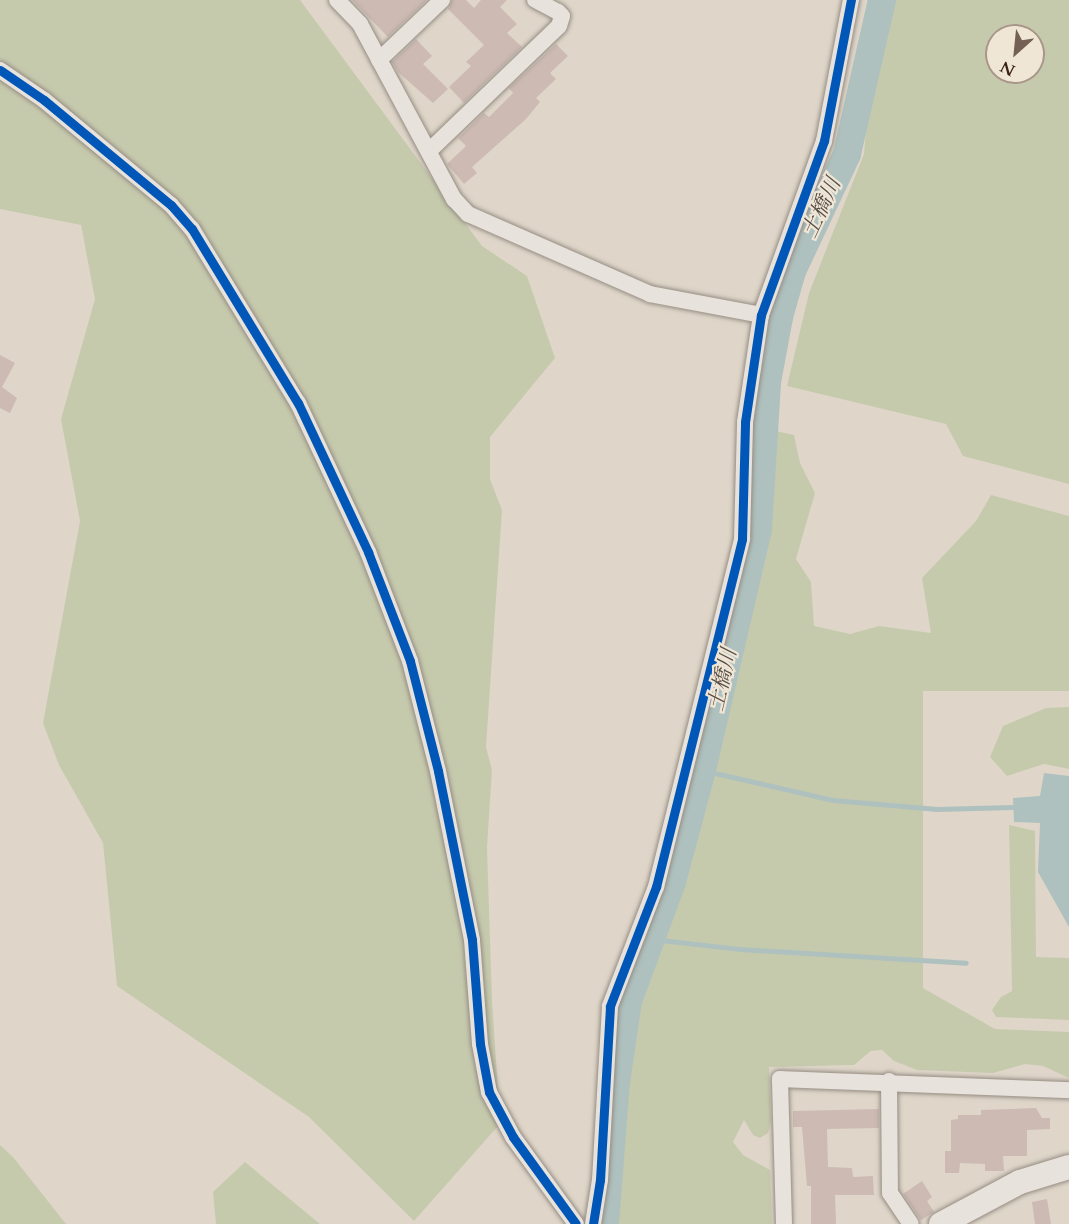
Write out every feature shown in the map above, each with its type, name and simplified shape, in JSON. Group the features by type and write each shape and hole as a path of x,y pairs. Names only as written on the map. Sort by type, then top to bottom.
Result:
{"street":[{"path":"337,0 360,24 454,199 468,214 485,225 650,294 761,315"},
{"path":"379,60 442,0"},
{"path":"429,151 559,26 562,16 535,0"},
{"path":"593,1224 600,1180 610,1006 656,887 742,539 745,422 761,315 824,141 851,0"},
{"path":"0,70 44,100 171,205 197,237 298,403 368,552 410,661 438,771 472,940 480,1044 489,1092 513,1137 576,1224"},
{"path":"784,1224 780,1079 889,1081 1069,1090"},
{"path":"889,1081 890,1193 910,1224"},
{"path":"941,1224 1020,1182 1069,1167"}],"green space":[{"path":"0,0 300,0 482,246 527,276 555,358 490,437 490,479 502,510 486,747 492,770 487,847 492,1001 498,1090 506,1117 414,1221 309,1117 117,986 103,843 59,765 43,723 80,521 61,419 95,299 81,225 0,209"},
{"path":"877,0 1069,0 1069,484 963,456 946,424 787,386 809,293 864,154"},
{"path":"767,429 794,435 800,463 815,493 796,559 811,582 814,626 850,634 879,626 931,633 922,578 976,521 991,495 1069,516 1069,691 923,691 923,988 995,1029 1069,1032 1069,1078 1043,1066 1025,1064 993,1073 917,1070 894,1061 882,1050 871,1051 854,1065 769,1067 771,1122 768,1133 760,1138 753,1135 744,1120 733,1142 743,1155 770,1170 772,1224 613,1224 633,1001 656,950 707,784"},
{"path":"1069,707 1069,769 1044,764 1007,776 990,757 1003,726 1046,708"},
{"path":"1009,825 1035,831 1036,957 1069,958 1069,1020 996,1017 992,1010 1001,997 1012,991"},
{"path":"0,1145 13,1157 66,1224 0,1224"},
{"path":"245,1162 320,1224 216,1224 213,1192"}],"shaded area":[{"path":"1044,773 1069,776 1069,927 1038,872 1040,823 1014,822 1013,798 1040,796"}],"building":[{"path":"352,0 427,0 388,37"},
{"path":"452,0 466,0 474,8 481,0 507,0 500,7 517,24 507,33 522,47 464,103 449,87 471,66 466,62 484,45 448,9"},
{"path":"416,39 432,56 423,64 448,89 433,103 398,72 392,62"},
{"path":"556,44 568,56 550,73 556,79 536,98 540,102 526,119 472,167 477,173 464,184 447,164 466,146 458,138 484,113 489,117 513,93 509,88"},
{"path":"0,355 15,363 2,387 17,398 10,413 0,408"},
{"path":"1036,1108 1042,1118 1050,1118 1050,1129 1027,1130 1027,1156 1003,1156 1004,1171 985,1171 985,1164 960,1163 959,1173 945,1173 945,1151 951,1151 951,1120 958,1119 958,1115 981,1115 981,1110"},
{"path":"879,1109 879,1128 827,1129 828,1167 852,1168 853,1177 873,1176 874,1195 835,1195 836,1224 811,1224 811,1186 807,1186 802,1127 793,1127 793,1111"},
{"path":"922,1181 932,1197 927,1201 934,1212 921,1220 903,1194"},
{"path":"1047,1199 1051,1224 1035,1224 1032,1202"}],"waterway":[{"name":"土橋川","path":"605,1224 616,1082 628,1001 672,882 702,770 758,530 767,382 779,317 792,271 847,154 882,0"},
{"path":"702,770 833,800 937,809 1013,807"},
{"path":"652,939 740,949 966,963"}],"cycle path":[{"path":"593,1224 600,1180 610,1006 656,887 742,539 745,422 761,315 824,141 851,0"},
{"path":"0,70 44,100 171,205 192,229 298,403 368,552 410,661 438,771 472,940 480,1044 489,1092 513,1137 576,1224"}]}
